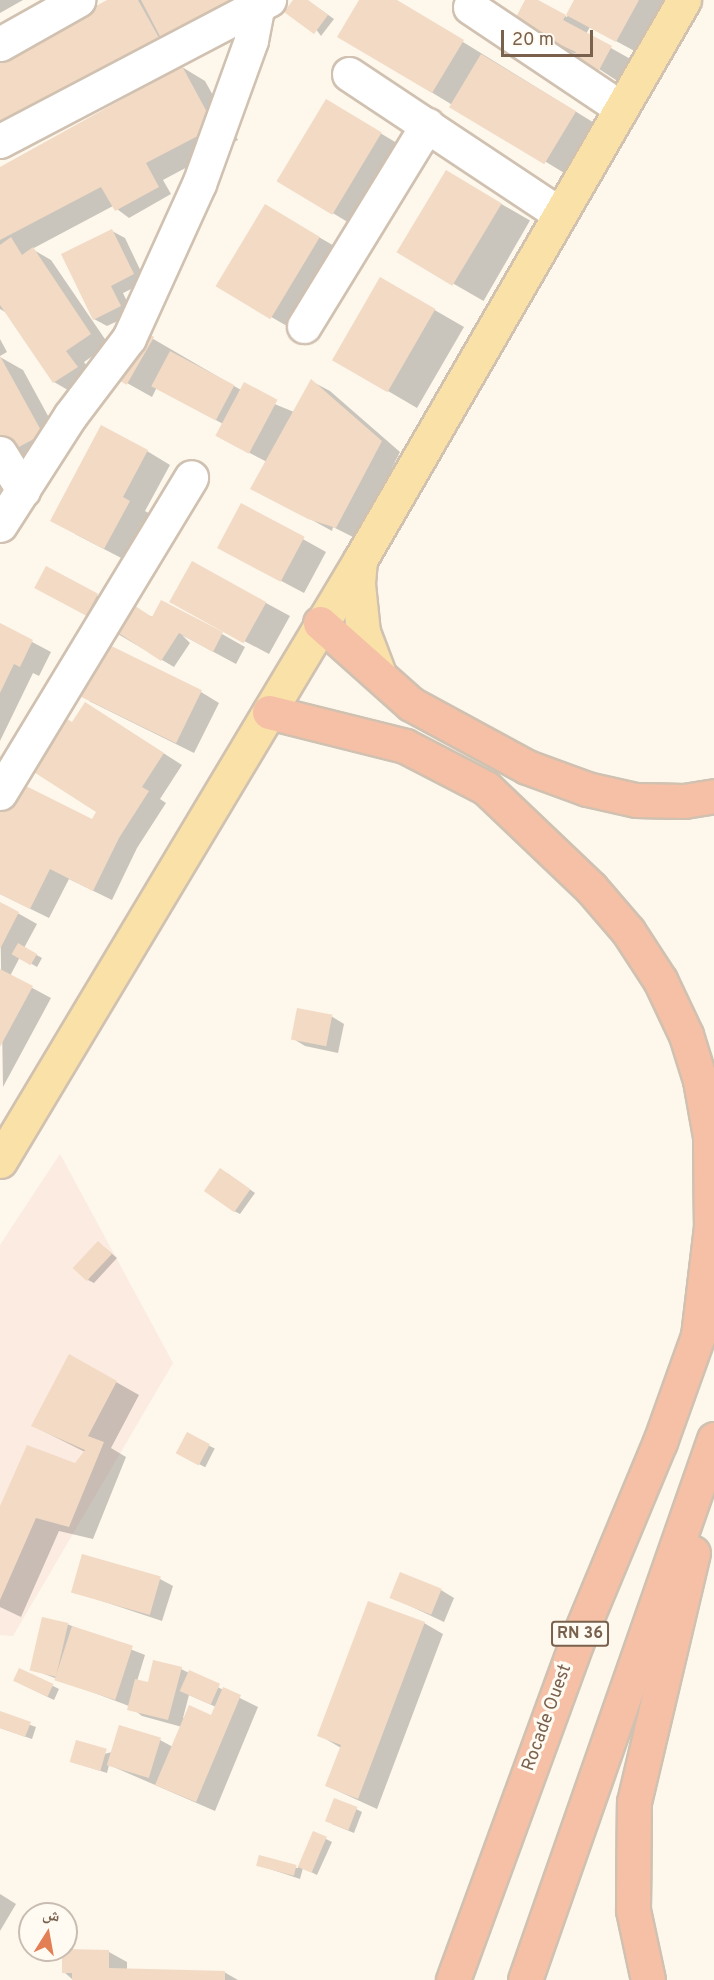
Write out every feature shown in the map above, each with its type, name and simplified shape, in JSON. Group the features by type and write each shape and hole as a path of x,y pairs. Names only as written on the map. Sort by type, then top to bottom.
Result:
{"highway":[{"path":"320,623 411,704 458,733 527,767 587,789 636,800 684,801 714,795"},
{"path":"270,712 405,746 486,788 591,888 628,931 660,980 686,1035 700,1080 710,1136 711,1227 698,1336"},
{"name":"Rocade Ouest","path":"453,1980 577,1641 660,1442 714,1291"},
{"path":"525,1980 714,1439"},
{"path":"648,1980 633,1910 634,1802 714,1464"}],"main road":[{"path":"0,1161 270,712 320,623 360,560 684,0"},
{"path":"360,560 361,620 379,674"}],"street":[{"path":"0,44 78,0"},
{"path":"0,141 263,4"},
{"path":"0,525 70,416 129,338 198,184 252,40 263,4"},
{"path":"470,7 621,108"},
{"path":"349,74 560,214"},
{"path":"304,326 427,125"},
{"path":"0,453 23,490"},
{"path":"0,793 191,477"}],"shaded area":[{"path":"60,1154 173,1363 13,1636 0,1635 0,1245"}],"building":[{"path":"107,0 138,0 163,45 0,127 0,59"},
{"path":"141,0 241,0 163,42"},
{"path":"293,0 308,0 328,15 314,34 284,12"},
{"path":"359,0 397,0 464,40 432,93 337,37"},
{"path":"525,0 538,0 566,15 563,20 612,46 598,72 572,58 576,52 513,23"},
{"path":"574,0 639,0 616,42 566,15"},
{"path":"481,54 576,111 544,164 449,107"},
{"path":"182,66 215,127 146,163 159,187 115,211 101,187 0,240 0,167"},
{"path":"326,99 382,132 332,215 277,181"},
{"path":"446,170 502,203 452,286 397,252"},
{"path":"265,204 320,237 270,319 216,286"},
{"path":"112,229 134,274 111,286 121,306 93,320 61,254"},
{"path":"11,237 22,255 33,247 91,334 66,351 78,367 53,383 0,305 0,245"},
{"path":"380,277 435,309 387,392 332,360"},
{"path":"142,330 154,337 127,385 114,378"},
{"path":"170,351 234,385 216,421 151,386"},
{"path":"0,356 43,434 6,454 0,443"},
{"path":"311,379 382,441 336,528 308,519 250,489"},
{"path":"244,382 278,400 249,454 215,436"},
{"path":"101,425 148,450 123,497 130,501 104,549 50,521"},
{"path":"241,503 305,537 281,582 217,548"},
{"path":"192,561 266,602 244,643 169,602"},
{"path":"46,566 98,594 86,616 34,588"},
{"path":"126,600 152,617 161,600 223,632 213,652 179,633 161,661 108,626"},
{"path":"0,623 33,640 20,667 14,664 0,693"},
{"path":"95,638 202,690 176,743 69,691"},
{"path":"85,702 164,753 142,787 149,791 119,838 93,891 50,869 30,909 0,894 0,793 8,777 92,819 96,812 26,767 64,717 72,722"},
{"path":"0,902 19,912 0,949"},
{"path":"18,943 37,954 31,965 12,954"},
{"path":"0,969 33,986 0,1047"},
{"path":"297,1008 332,1015 326,1046 291,1039"},
{"path":"220,1168 250,1189 234,1212 204,1191"},
{"path":"98,1241 112,1254 87,1281 73,1268"},
{"path":"69,1354 117,1381 88,1436 104,1442 69,1527 36,1518 0,1600 0,1506 27,1445 75,1463 85,1450 31,1426"},
{"path":"187,1432 210,1444 199,1465 176,1453"},
{"path":"82,1554 161,1577 150,1615 71,1592"},
{"path":"400,1572 442,1589 431,1615 390,1598"},
{"path":"368,1601 425,1622 358,1799 325,1786 341,1745 317,1736"},
{"path":"42,1617 68,1623 56,1677 30,1671"},
{"path":"72,1626 133,1646 115,1700 54,1680"},
{"path":"153,1660 182,1667 168,1720 127,1710 135,1679 148,1682"},
{"path":"19,1668 53,1684 48,1697 13,1681"},
{"path":"189,1670 220,1684 211,1705 180,1691"},
{"path":"223,1687 241,1695 196,1802 155,1785 189,1705 211,1715"},
{"path":"0,1711 31,1722 25,1737 0,1728"},
{"path":"119,1725 161,1738 149,1778 107,1765"},
{"path":"76,1740 107,1749 100,1771 70,1762"},
{"path":"334,1798 357,1807 348,1830 325,1821"},
{"path":"313,1831 327,1837 312,1873 298,1867"},
{"path":"259,1855 297,1865 294,1876 256,1866"},
{"path":"78,1949 109,1950 109,1968 225,1971 225,1980 72,1980 72,1973 62,1973 62,1962 78,1962"}]}
